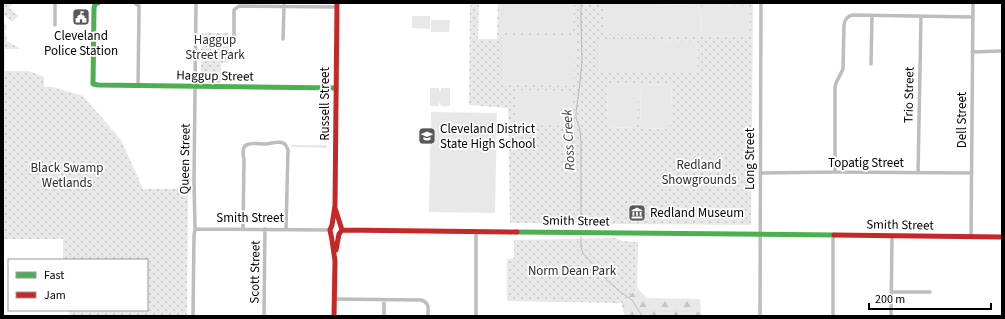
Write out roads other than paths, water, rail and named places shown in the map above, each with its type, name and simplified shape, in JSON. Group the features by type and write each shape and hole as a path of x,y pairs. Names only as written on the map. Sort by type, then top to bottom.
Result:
{"street":[{"path":"55,3 55,25"},
{"name":"Haggup Street","path":"98,3 95,4 94,8 94,84 196,87 336,88"},
{"path":"135,3 139,6 138,86"},
{"name":"Queen Street","path":"193,316 196,3"},
{"name":"Long Street","path":"760,316 761,3"},
{"name":"Dell Street","path":"971,237 973,3"},
{"path":"234,36 234,10 239,6 337,5"},
{"name":"Russell Street","path":"335,254 331,230 335,205 337,5"},
{"path":"283,39 284,6"},
{"path":"871,64 872,16"},
{"path":"835,172 835,87 843,69 844,21 847,17 973,17"},
{"name":"Trio Street","path":"918,173 921,17"},
{"path":"972,52 1002,52"},
{"path":"243,229 244,159 242,150 246,144 280,142 284,143 288,150 286,229"},
{"name":"Topatig Street","path":"760,173 835,172 972,174"},
{"name":"Russell Street","path":"334,316 335,254 340,230 335,205"},
{"path":"335,224 340,230 335,236 331,230 335,224"},
{"name":"Smith Street","path":"195,229 331,230"},
{"name":"Scott Street","path":"264,316 265,229"},
{"name":"Smith Street","path":"340,230 1002,237"},
{"path":"476,231 476,316"},
{"path":"833,235 833,316"},
{"path":"891,316 892,236"},
{"path":"891,292 930,292"},
{"path":"334,299 422,300 426,301 429,305 428,316"},
{"path":"384,300 384,316"}],"waterway":[{"name":"Ross Creek","path":"581,3 582,61 576,118 580,130 581,142 581,228"},
{"name":"Ross Creek","path":"581,237 581,247 583,253 602,275 619,291 632,300 642,316"}],"place":[{"name":"Cleveland Police Station","path":"81,17"},
{"name":"Cleveland District State High School","path":"427,136"},
{"name":"Redland Museum","path":"637,213"}],"park label":[{"name":"Haggup Street Park","path":"215,48"},
{"name":"Redland Showgrounds","path":"699,172"},
{"name":"Black Swamp Wetlands","path":"67,176"},
{"name":"Norm Dean Park","path":"572,271"}]}
